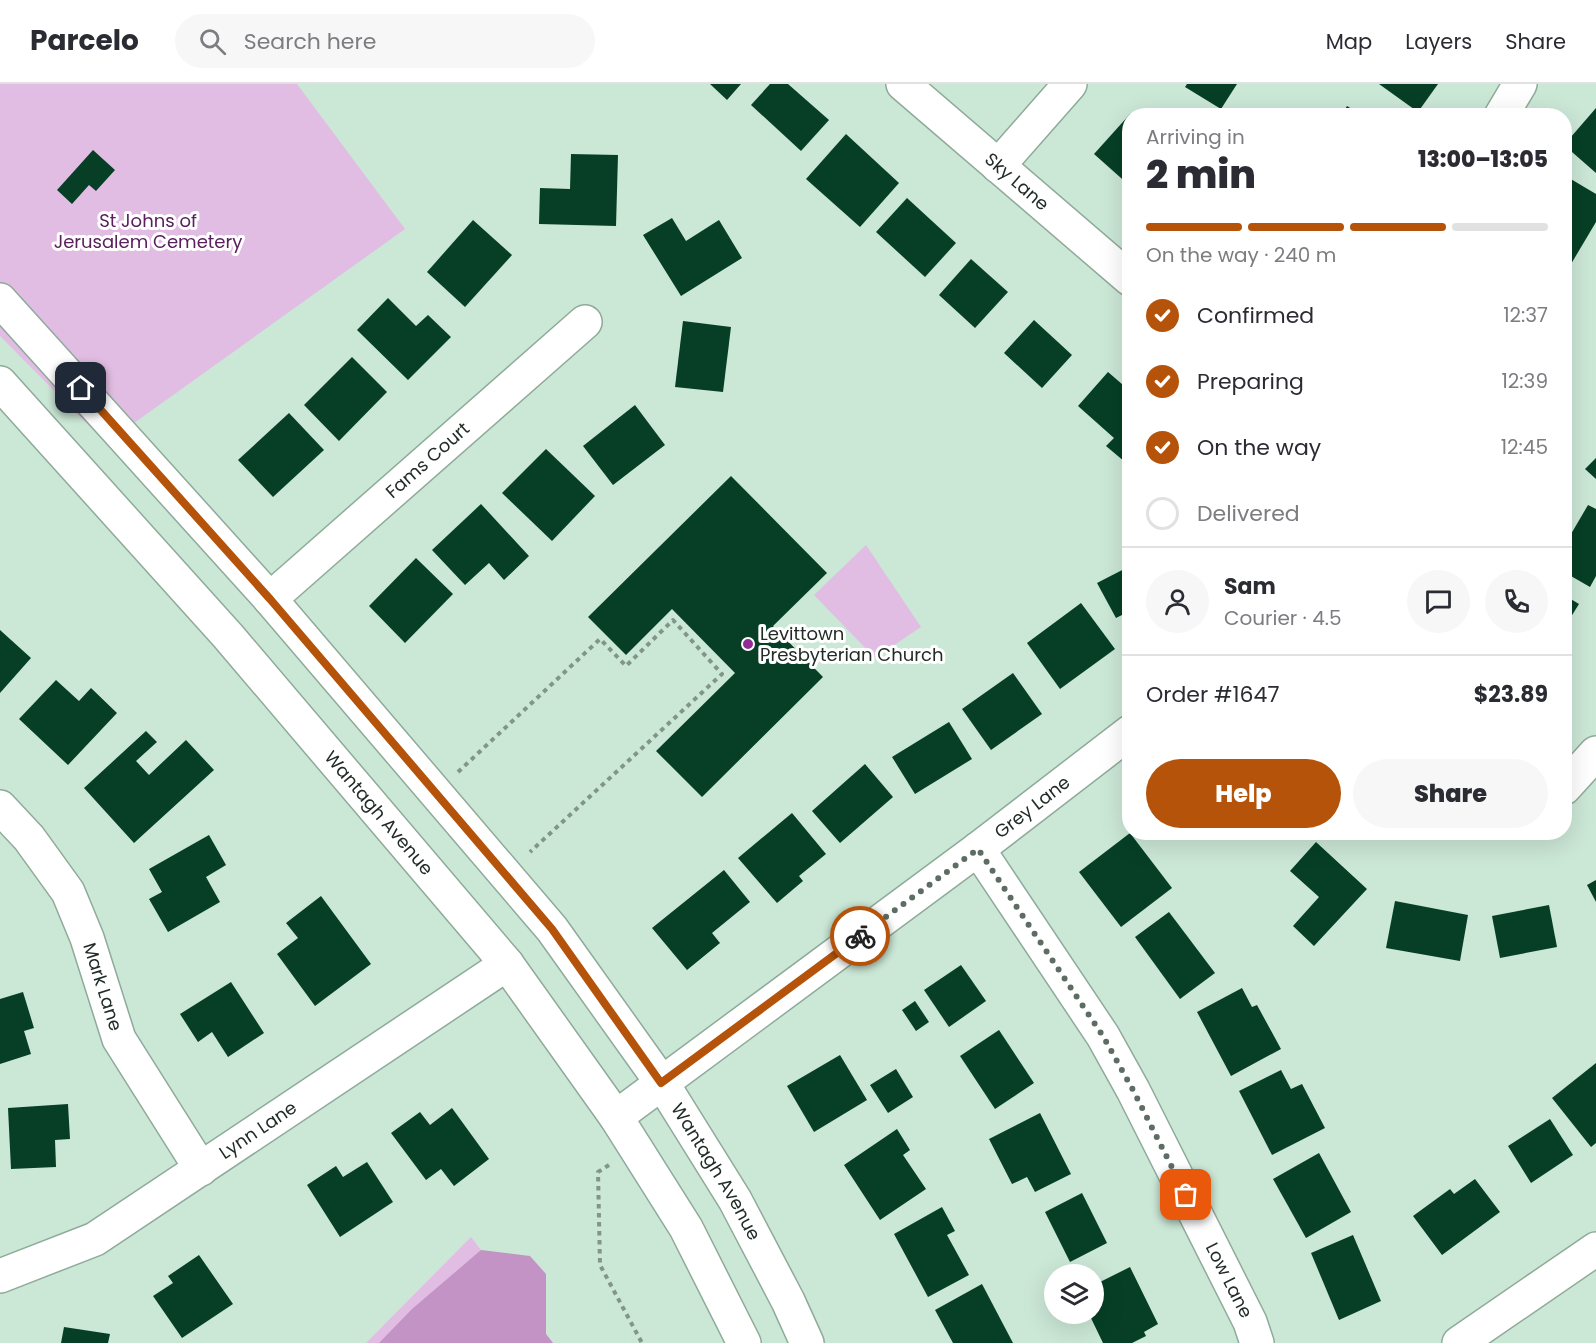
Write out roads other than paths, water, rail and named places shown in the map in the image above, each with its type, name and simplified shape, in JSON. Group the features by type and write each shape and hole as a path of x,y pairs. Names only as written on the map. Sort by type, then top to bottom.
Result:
{"street":[{"name":"Sky Lane","path":"903,84 1122,272"},
{"path":"998,166 1070,84"},
{"path":"1506,108 1520,84"},
{"name":"Wantagh Avenue","path":"0,300 270,599 552,929 661,1083 735,1200 788,1301 807,1343"},
{"name":"Fams Court","path":"270,599 585,322"},
{"name":"Wantagh Avenue","path":"0,383 228,636 507,964 616,1117 686,1228 744,1343"},
{"name":"Grey Lane","path":"616,1117 978,849 1122,738"},
{"path":"1572,779 1596,753"},
{"name":"Mark Lane","path":"0,807 29,838 68,892 87,938 119,1039 201,1169"},
{"name":"Low Lane","path":"978,849 1103,1036 1250,1322 1257,1343"},
{"name":"Lynn Lane","path":"0,1276 94,1239 507,964"},
{"path":"1459,1343 1596,1250"}],"place":[{"name":"Levittown Presbyterian Church","path":"748,644"}],"park label":[{"name":"St Johns of Jerusalem Cemetery","path":"148,231"}]}
